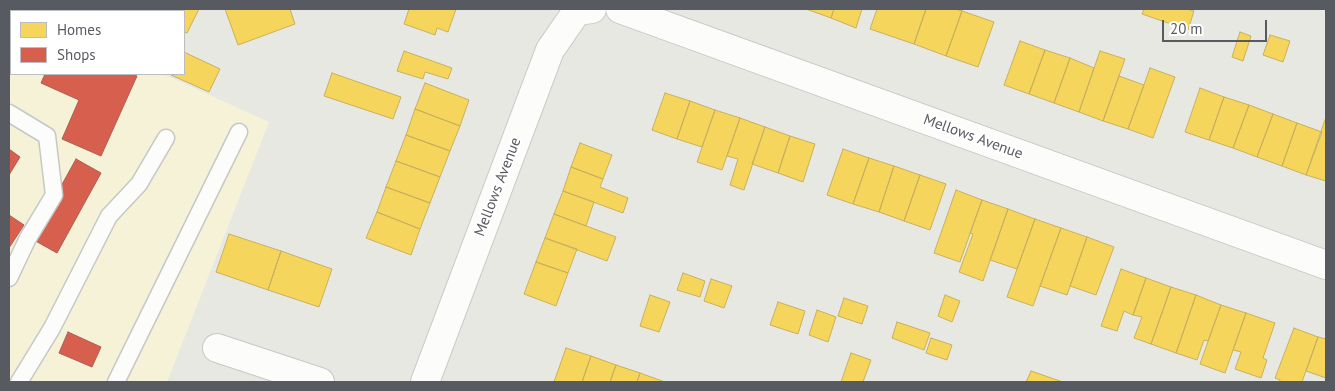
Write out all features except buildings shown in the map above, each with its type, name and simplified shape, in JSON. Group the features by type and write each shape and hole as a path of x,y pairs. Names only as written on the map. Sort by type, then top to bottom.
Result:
{"street":[{"name":"Mellows Avenue","path":"425,382 550,50 577,11 592,9"},
{"name":"Mellows Avenue","path":"620,9 1326,265"},
{"path":"217,348 320,382"}],"lane":[{"path":"9,113 47,136 54,195 28,238 9,278"},
{"path":"116,382 239,132"},
{"path":"19,382 52,328 109,216 139,184 166,138"}],"shaded area":[{"path":"9,9 21,9 24,10 10,10 10,75 165,75 269,122 167,382 9,382"}]}
